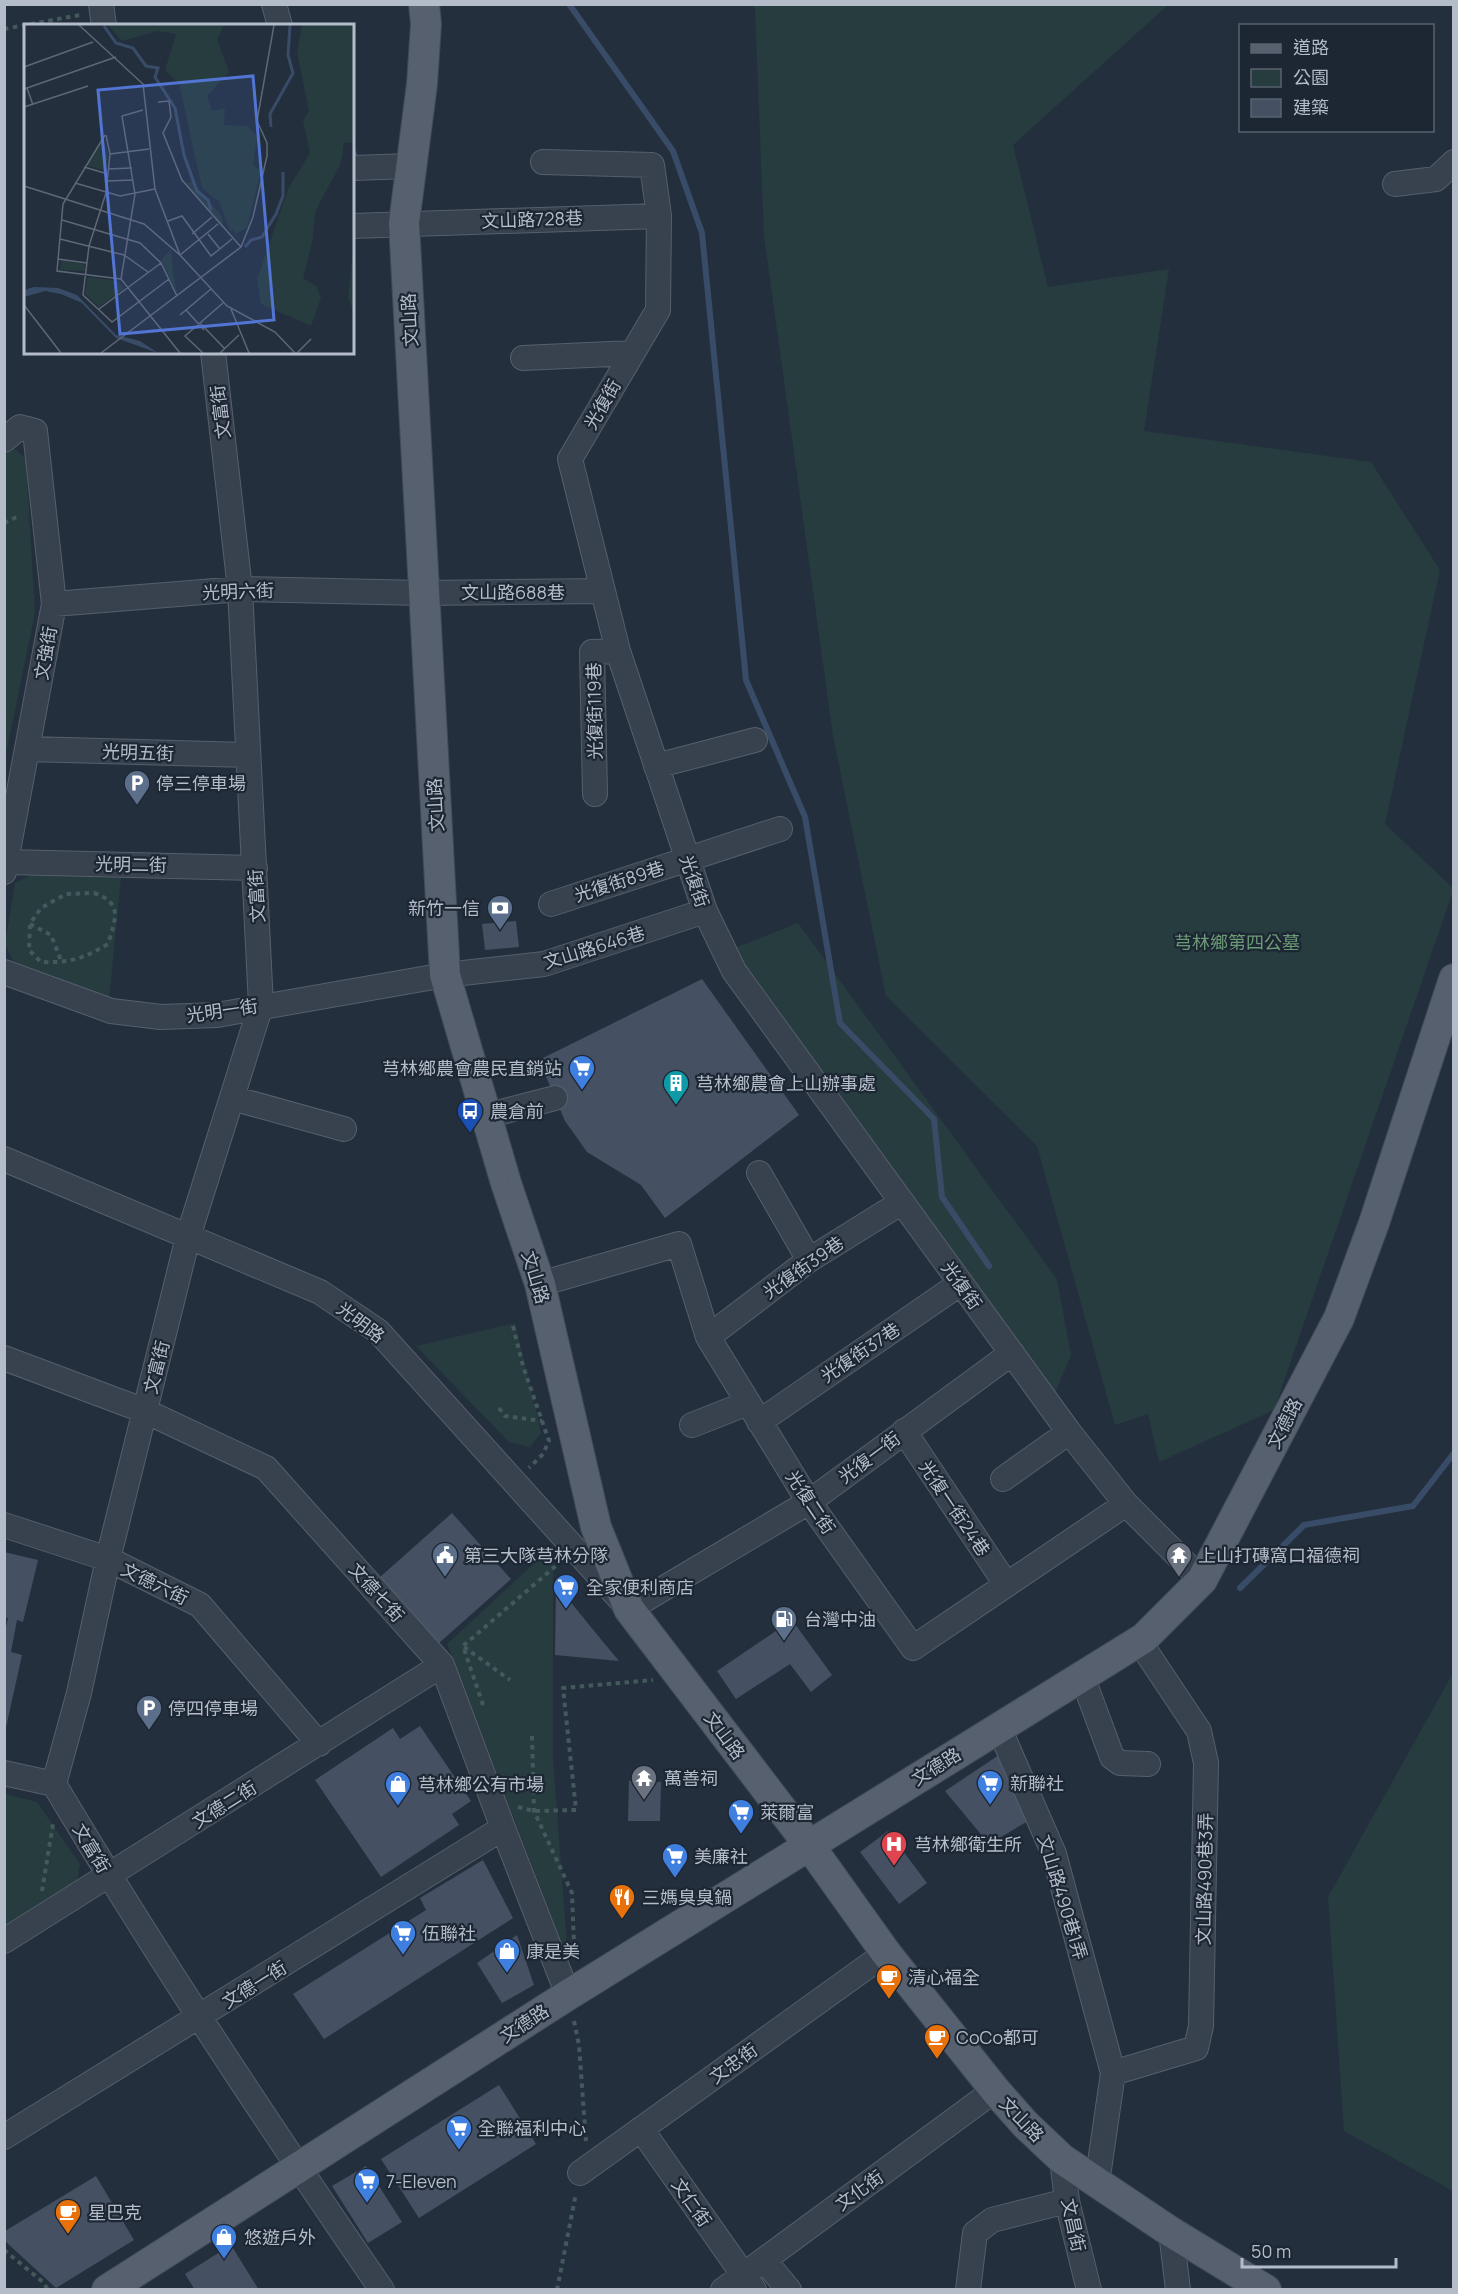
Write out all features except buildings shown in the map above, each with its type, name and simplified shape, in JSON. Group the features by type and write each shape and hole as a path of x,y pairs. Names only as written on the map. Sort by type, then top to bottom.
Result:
{"main road":[{"name":"文山路","path":"424,4 426,24 404,222 445,975 506,1183 540,1284 596,1527 628,1609 809,1845 886,1953 995,2091 1062,2159 1171,2232 1266,2289"},
{"name":"文德路","path":"107,2289 568,1995 1139,1641 1202,1580 1339,1318 1374,1223 1454,979"}],"street":[{"path":"274,4 279,24"},
{"name":"光復街","path":"543,162 652,165 659,216 658,310 570,459 618,651 705,911 734,971 1069,1432 1126,1503 1202,1580"},
{"path":"1395,184 1436,178 1454,162"},
{"path":"354,168 412,166"},
{"name":"文山路728巷","path":"404,222 659,216"},
{"path":"354,226 404,222"},
{"path":"523,358 632,353"},
{"name":"文富街","path":"213,354 240,589 261,1005 188,1237 108,1559 79,1693 54,1784 109,1876 299,2168 382,2289"},
{"name":"文強街","path":"4,440 20,427 35,431 54,604 28,749 12,791 6,867"},
{"name":"光明六街","path":"54,604 240,589 423,593"},
{"name":"文山路688巷","path":"423,593 603,591"},
{"name":"光復街119巷","path":"595,794 592,652 618,651"},
{"path":"656,766 755,740"},
{"name":"光明五街","path":"28,749 248,755"},
{"name":"光復街89巷","path":"551,904 780,829"},
{"name":"光明二街","path":"6,867 255,868"},
{"name":"文山路646巷","path":"445,975 544,964 705,911"},
{"name":"光明一街","path":"4,972 111,1011 161,1017 217,1015 261,1005 445,975"},
{"path":"232,1098 344,1129"},
{"path":"486,1116 555,1098"},
{"name":"光明路","path":"4,1159 320,1292 378,1331 628,1609"},
{"path":"759,1173 809,1260"},
{"name":"光復街39巷","path":"708,1337 809,1260 902,1202"},
{"name":"光復二街","path":"540,1284 679,1244 708,1337 809,1502 913,1648 1126,1503"},
{"name":"光復街37巷","path":"692,1425 754,1412 961,1283"},
{"name":"光復一街","path":"628,1609 809,1502 1012,1353"},
{"name":"文德七街","path":"4,1359 146,1410 266,1468 442,1665 568,1995"},
{"name":"光復一街24巷","path":"904,1431 1006,1584"},
{"path":"1003,1479 1069,1432"},
{"name":"文德六街","path":"4,1525 108,1559 200,1605 319,1744"},
{"name":"文山路490巷3弄","path":"1113,2073 1196,2048 1201,2026 1206,1763 1198,1731 1139,1641"},
{"name":"文德二街","path":"4,1941 442,1665"},
{"path":"1082,1676 1112,1757 1120,1763 1148,1764"},
{"name":"文山路490巷1弄","path":"999,1728 1054,1854 1113,2073"},
{"path":"4,1773 54,1784"},
{"name":"文德一街","path":"4,2138 503,1828"},
{"name":"文忠街","path":"580,2173 886,1953"},
{"path":"1097,2183 1113,2073"},
{"name":"文化街","path":"723,2289 749,2282 764,2260 995,2091"},
{"name":"文仁街","path":"641,2129 749,2282"},
{"name":"文昌街","path":"1062,2159 1067,2201 1089,2289"},
{"path":"968,2289 975,2233 992,2220 1067,2201"},
{"path":"1171,2232 1178,2289"},
{"path":"764,2260 789,2289"}],"path":[{"path":"37,24 102,14"},
{"path":"4,29 24,26"},
{"path":"4,523 19,516"},
{"path":"94,893 107,898 114,908 115,923 108,944 86,957 62,963 41,962 29,950 30,924 41,908 66,894 94,893"},
{"path":"30,924 51,935 62,963"},
{"path":"513,1326 549,1441 543,1454 515,1481"},
{"path":"499,1408 505,1416 542,1421"},
{"path":"463,1646 575,1549"},
{"path":"463,1646 510,1680"},
{"path":"463,1646 485,1711"},
{"path":"517,1807 534,1811 576,1810 562,1688 681,1677"},
{"path":"532,1736 534,1811 572,1893 574,1956"},
{"path":"40,1898 54,1818"},
{"path":"557,2289 586,2140 579,2045 568,1995"},
{"path":"4,2250 43,2282 48,2289"}],"green space":[{"name":"芎林鄉第四公墓","path":"751,5 1168,5 1013,145 1048,287 1169,269 1144,431 1371,462 1440,570 1385,824 1453,888 1453,891 1274,1410 1159,1462 1148,1414 1115,1425 1037,1146 886,996 833,736 764,236 755,9"},
{"path":"15,449 26,459 35,613 5,759 4,454"},
{"path":"31,875 121,878 109,1000 13,961 5,944 15,883"},
{"path":"798,923 1057,1279 1071,1355 1051,1402 732,949"},
{"path":"515,1323 541,1433 530,1447 509,1442 416,1346"},
{"path":"553,1546 553,1759 568,1959 447,1644"},
{"path":"1453,1673 1453,2191 1344,2131 1328,1897"},
{"path":"5,1794 37,1802 80,1864 77,1883 5,1926"}],"waterway":[{"path":"569,4 673,151 702,233 746,680 805,817 840,1023 934,1119 942,1197 989,1266"},
{"path":"354,155 357,163"},
{"path":"1240,1588 1304,1525 1413,1506 1454,1453"}],"place":[{"name":"停三停車場","path":"137,806"},
{"name":"新竹一信","path":"500,931"},
{"name":"芎林鄉農會農民直銷站","path":"582,1091"},
{"name":"芎林鄉農會上山辦事處","path":"676,1106"},
{"name":"農倉前","path":"470,1134"},
{"name":"第三大隊芎林分隊","path":"445,1578"},
{"name":"上山打磚窩口福德祠","path":"1179,1578"},
{"name":"全家便利商店","path":"566,1610"},
{"name":"台灣中油","path":"784,1642"},
{"name":"停四停車場","path":"149,1731"},
{"name":"萬善祠","path":"644,1801"},
{"name":"新聯社","path":"990,1806"},
{"name":"芎林鄉公有市場","path":"398,1807"},
{"name":"萊爾富","path":"741,1835"},
{"name":"芎林鄉衛生所","path":"894,1867"},
{"name":"美廉社","path":"675,1879"},
{"name":"三媽臭臭鍋","path":"622,1920"},
{"name":"伍聯社","path":"403,1956"},
{"name":"康是美","path":"507,1974"},
{"name":"清心福全","path":"889,2000"},
{"name":"CoCo都可","path":"937,2060"},
{"name":"全聯福利中心","path":"459,2151"},
{"name":"7-Eleven","path":"367,2204"},
{"name":"星巴克","path":"68,2235"},
{"name":"悠遊戶外","path":"224,2260"}]}
